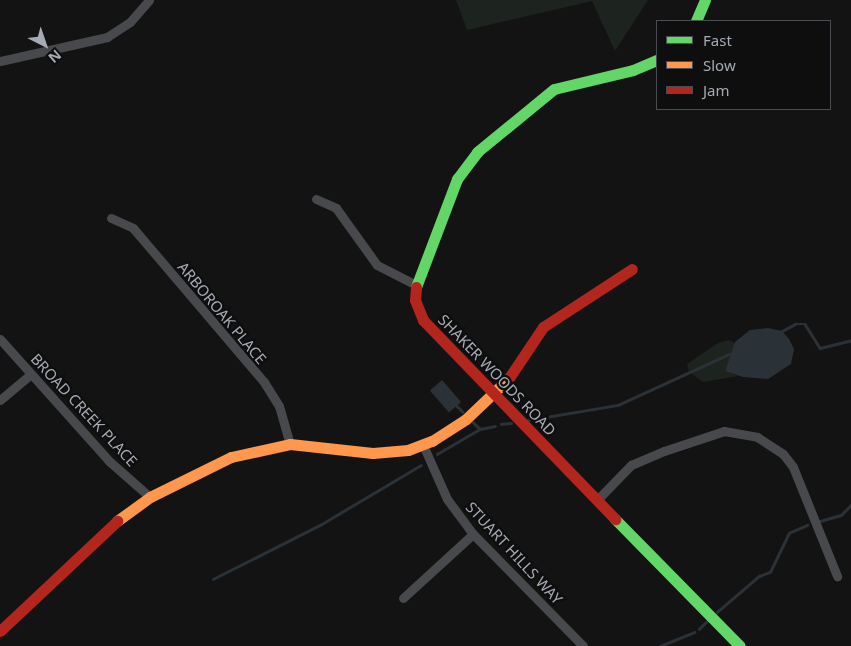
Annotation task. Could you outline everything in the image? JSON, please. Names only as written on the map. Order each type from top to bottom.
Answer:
[{"type":"street","points":[[0,61],[107,37],[130,22],[148,0]]},
{"type":"street","points":[[696,20],[705,0]]},
{"type":"street","name":"SHAKER WOODS ROAD","points":[[656,60],[634,70],[554,89],[477,152],[457,179],[416,285],[418,313],[492,395],[740,646]]},
{"type":"street","points":[[316,199],[336,208],[377,266],[416,285]]},
{"type":"street","name":"ARBOROAK PLACE","points":[[111,218],[133,228],[264,382],[279,406],[290,444]]},
{"type":"street","points":[[0,631],[118,520],[150,497],[231,457],[290,444],[374,453],[424,445],[450,431],[492,395],[520,366],[533,338],[543,327],[632,269]]},
{"type":"street","name":"BROAD CREEK PLACE","points":[[0,339],[110,461],[150,497]]},
{"type":"street","points":[[0,400],[31,374]]},
{"type":"street","points":[[596,500],[631,465],[664,451],[724,431],[757,437],[783,454],[793,467],[837,576]]},
{"type":"street","name":"STUART HILLS WAY","points":[[424,445],[447,499],[473,534],[583,646]]},
{"type":"street","points":[[403,598],[473,534]]},
{"type":"shaded area","points":[[456,0],[648,0],[615,51],[592,1],[467,30]]},
{"type":"shaded area","points":[[768,328],[782,331],[789,339],[794,349],[791,364],[768,379],[743,377],[725,371],[735,342],[750,330]]},
{"type":"shaded area","points":[[729,340],[735,343],[725,371],[738,376],[703,382],[689,372],[687,364],[718,343]]},
{"type":"shaded area","points":[[442,380],[461,402],[449,412],[430,390]]},
{"type":"waterway","points":[[782,331],[795,324],[805,324],[820,348],[851,340]]},
{"type":"waterway","points":[[528,420],[618,405],[729,354]]},
{"type":"waterway","points":[[457,406],[463,412]]},
{"type":"waterway","points":[[473,422],[480,429]]},
{"type":"waterway","points":[[501,424],[511,423]]},
{"type":"waterway","points":[[437,454],[480,429],[495,426]]},
{"type":"waterway","points":[[213,579],[320,525],[421,465]]},
{"type":"waterway","points":[[820,521],[841,515],[851,505]]},
{"type":"waterway","points":[[717,612],[759,576],[770,572],[789,533],[807,525]]},
{"type":"waterway","points":[[699,629],[706,622]]},
{"type":"waterway","points":[[660,646],[694,632]]},
{"type":"traffic: fast","points":[[696,20],[705,0]]},
{"type":"traffic: fast","points":[[416,287],[457,179],[477,152],[554,89],[633,70],[656,60]]},
{"type":"traffic: fast","points":[[615,519],[740,646]]},
{"type":"traffic: slow","points":[[117,521],[150,497],[231,457],[290,444],[373,453],[408,450],[432,441],[466,419],[509,378]]},
{"type":"traffic: jam","points":[[509,378],[543,327],[632,269]]},
{"type":"traffic: jam","points":[[416,287],[415,300],[423,320],[615,519]]},
{"type":"traffic: jam","points":[[0,631],[117,521]]}]
